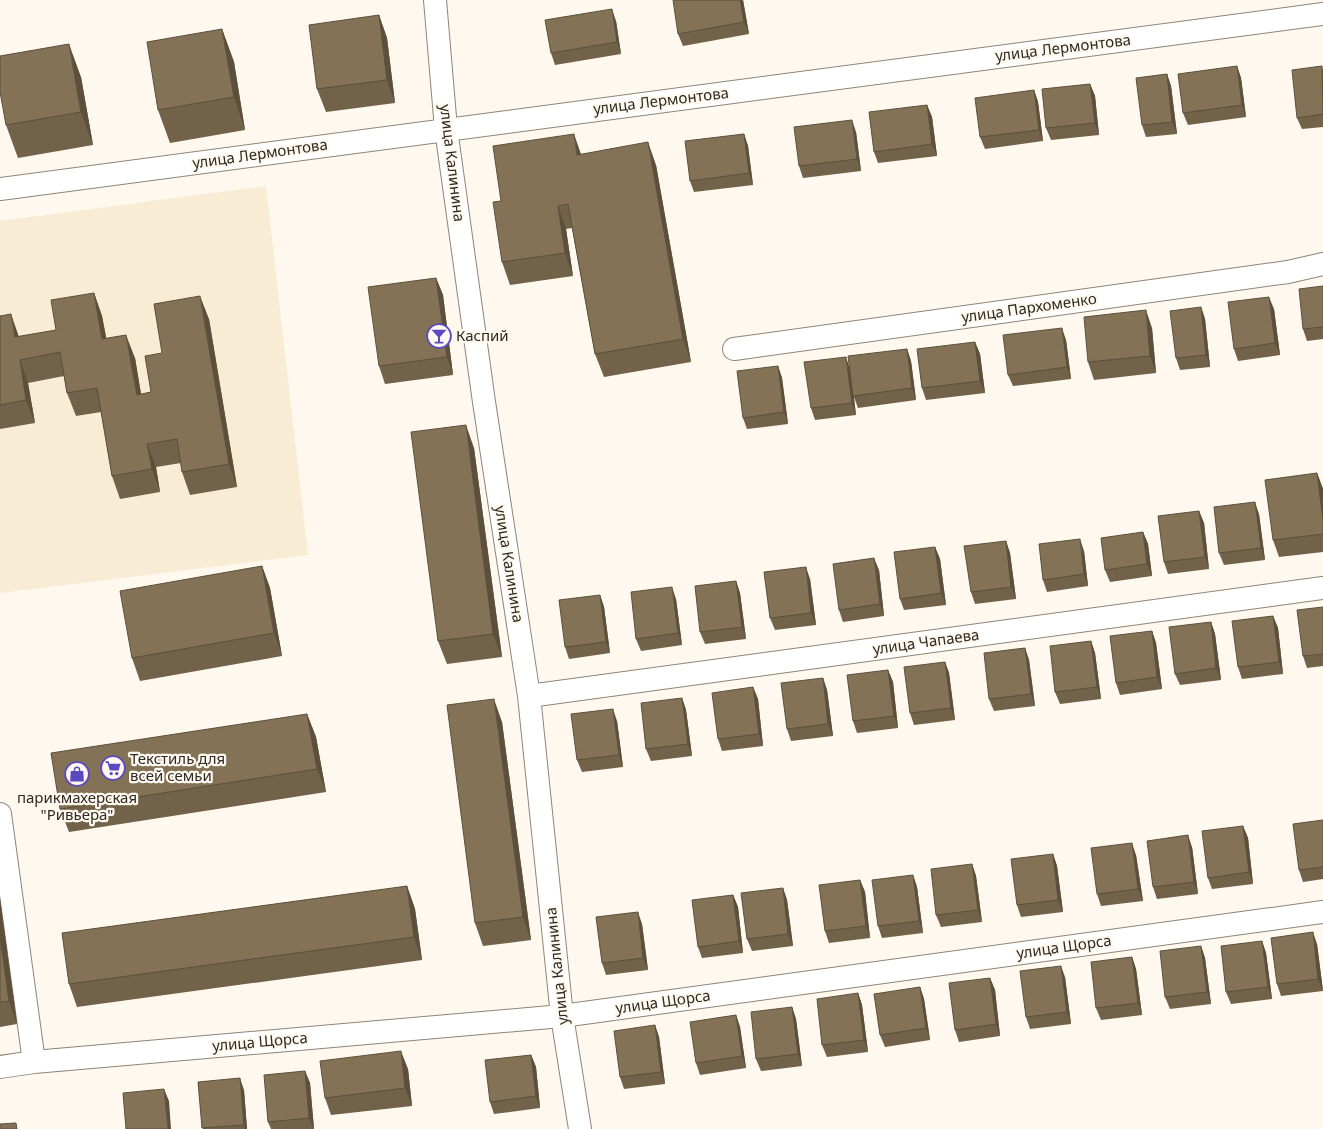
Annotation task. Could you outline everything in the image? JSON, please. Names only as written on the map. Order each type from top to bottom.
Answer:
[{"type":"street","name":"улица Калинина","points":[[435,0],[446,129],[484,402],[530,696],[562,1016],[580,1129]]},
{"type":"street","name":"улица Лермонтова","points":[[0,190],[446,129],[1323,14]]},
{"type":"street","name":"улица Пархоменко","points":[[734,349],[1288,272],[1323,264]]},
{"type":"street","name":"улица Чапаева","points":[[530,696],[1323,588]]},
{"type":"street","points":[[0,814],[34,1062]]},
{"type":"street","name":"улица Щорса","points":[[0,1067],[34,1062],[562,1016],[1323,912]]},
{"type":"shaded area","points":[[266,186],[308,555],[0,593],[0,221]]},
{"type":"building","points":[[673,0],[740,0],[744,22],[678,34]]},
{"type":"building","points":[[612,9],[617,42],[551,53],[545,20]]},
{"type":"building","points":[[379,15],[387,80],[317,89],[309,25]]},
{"type":"building","points":[[222,29],[234,97],[158,110],[147,42]]},
{"type":"building","points":[[69,44],[81,112],[6,125],[0,92],[0,56]]},
{"type":"building","points":[[1237,66],[1242,105],[1183,113],[1178,74]]},
{"type":"building","points":[[1322,66],[1323,114],[1297,118],[1292,70]]},
{"type":"building","points":[[1167,74],[1172,122],[1142,125],[1136,78]]},
{"type":"building","points":[[1090,84],[1095,123],[1046,128],[1042,89]]},
{"type":"building","points":[[1034,90],[1039,130],[980,137],[975,98]]},
{"type":"building","points":[[927,105],[932,144],[874,152],[869,112]]},
{"type":"building","points":[[852,120],[857,159],[799,166],[794,127]]},
{"type":"building","points":[[574,134],[577,155],[648,142],[683,339],[595,354],[568,204],[558,206],[565,253],[502,262],[493,202],[501,201],[493,146]]},
{"type":"building","points":[[744,134],[749,173],[690,181],[685,141]]},
{"type":"building","points":[[436,278],[447,357],[379,366],[368,287]]},
{"type":"building","points":[[1323,286],[1323,327],[1303,329],[1299,289]]},
{"type":"building","points":[[94,293],[102,339],[126,335],[137,395],[151,392],[145,356],[162,353],[154,304],[200,296],[229,464],[182,472],[177,439],[147,444],[152,469],[112,476],[97,388],[67,393],[60,352],[20,360],[26,400],[0,405],[0,316],[11,314],[15,337],[56,330],[51,300]]},
{"type":"building","points":[[1269,297],[1275,343],[1234,349],[1228,302]]},
{"type":"building","points":[[1201,307],[1206,355],[1176,358],[1170,311]]},
{"type":"building","points":[[1146,310],[1150,356],[1088,362],[1084,317]]},
{"type":"building","points":[[1062,328],[1067,367],[1008,375],[1003,335]]},
{"type":"building","points":[[975,342],[980,381],[922,388],[917,349]]},
{"type":"building","points":[[907,349],[912,388],[853,396],[848,356]]},
{"type":"building","points":[[846,357],[852,403],[811,408],[804,362]]},
{"type":"building","points":[[778,366],[784,412],[743,418],[737,371]]},
{"type":"building","points":[[466,425],[493,634],[438,641],[411,432]]},
{"type":"building","points":[[1317,473],[1323,534],[1273,540],[1265,480]]},
{"type":"building","points":[[1255,502],[1261,548],[1219,553],[1214,507]]},
{"type":"building","points":[[1199,511],[1205,557],[1164,562],[1158,516]]},
{"type":"building","points":[[1143,532],[1147,564],[1105,570],[1101,538]]},
{"type":"building","points":[[1080,539],[1084,574],[1043,580],[1039,544]]},
{"type":"building","points":[[1006,541],[1011,587],[971,592],[964,546]]},
{"type":"building","points":[[935,547],[941,593],[900,599],[894,552]]},
{"type":"building","points":[[874,558],[880,604],[839,610],[833,564]]},
{"type":"building","points":[[262,566],[274,633],[132,658],[120,591]]},
{"type":"building","points":[[806,567],[811,613],[770,618],[764,572]]},
{"type":"building","points":[[736,581],[742,627],[700,632],[695,586]]},
{"type":"building","points":[[672,587],[678,633],[636,639],[631,592]]},
{"type":"building","points":[[600,595],[606,642],[565,647],[559,600]]},
{"type":"building","points":[[1323,607],[1323,654],[1303,656],[1297,610]]},
{"type":"building","points":[[1273,616],[1279,662],[1238,667],[1232,621]]},
{"type":"building","points":[[1211,622],[1216,668],[1175,674],[1169,627]]},
{"type":"building","points":[[1152,631],[1157,677],[1116,683],[1110,636]]},
{"type":"building","points":[[1091,641],[1097,687],[1055,692],[1050,646]]},
{"type":"building","points":[[1025,648],[1031,694],[989,699],[984,653]]},
{"type":"building","points":[[945,662],[951,708],[910,713],[904,667]]},
{"type":"building","points":[[888,670],[894,716],[853,721],[847,675]]},
{"type":"building","points":[[823,678],[828,724],[787,729],[781,683]]},
{"type":"building","points":[[753,687],[759,734],[718,739],[712,693]]},
{"type":"building","points":[[682,698],[688,744],[646,749],[641,703]]},
{"type":"building","points":[[494,699],[523,917],[475,923],[447,705]]},
{"type":"building","points":[[613,709],[619,755],[577,760],[571,714]]},
{"type":"building","points":[[307,714],[317,769],[60,809],[51,753]]},
{"type":"building","points":[[1323,820],[1323,867],[1299,870],[1293,824]]},
{"type":"building","points":[[1243,826],[1249,872],[1208,878],[1202,831]]},
{"type":"building","points":[[1188,835],[1194,882],[1153,887],[1147,841]]},
{"type":"building","points":[[1132,843],[1138,889],[1097,894],[1091,848]]},
{"type":"building","points":[[1053,854],[1058,900],[1017,905],[1011,859]]},
{"type":"building","points":[[972,864],[978,910],[936,915],[931,869]]},
{"type":"building","points":[[913,875],[919,921],[878,926],[872,880]]},
{"type":"building","points":[[860,880],[866,926],[825,931],[819,885]]},
{"type":"building","points":[[407,886],[414,937],[69,984],[62,933]]},
{"type":"building","points":[[783,888],[788,934],[747,939],[741,893]]},
{"type":"building","points":[[733,895],[739,941],[698,947],[692,900]]},
{"type":"building","points":[[638,912],[643,958],[602,963],[596,917]]},
{"type":"building","points":[[1313,932],[1318,979],[1277,984],[1271,938]]},
{"type":"building","points":[[0,936],[9,1001],[0,1002]]},
{"type":"building","points":[[1262,941],[1268,987],[1226,992],[1221,946]]},
{"type":"building","points":[[1201,946],[1207,992],[1165,997],[1160,951]]},
{"type":"building","points":[[1132,957],[1138,1003],[1096,1008],[1091,962]]},
{"type":"building","points":[[1061,966],[1067,1012],[1026,1017],[1020,971]]},
{"type":"building","points":[[990,978],[996,1024],[955,1030],[949,983]]},
{"type":"building","points":[[920,987],[926,1028],[880,1035],[874,994]]},
{"type":"building","points":[[858,993],[864,1040],[822,1045],[817,999]]},
{"type":"building","points":[[792,1007],[798,1054],[756,1059],[751,1012]]},
{"type":"building","points":[[736,1015],[742,1056],[696,1063],[690,1022]]},
{"type":"building","points":[[655,1025],[661,1072],[620,1077],[614,1031]]},
{"type":"building","points":[[401,1051],[405,1088],[325,1098],[320,1061]]},
{"type":"building","points":[[531,1055],[536,1096],[490,1102],[485,1060]]},
{"type":"building","points":[[305,1071],[309,1118],[268,1122],[264,1075]]},
{"type":"building","points":[[240,1078],[244,1125],[202,1128],[198,1082]]},
{"type":"building","points":[[164,1089],[168,1129],[126,1129],[123,1093]]},
{"type":"building","points":[[16,1123],[17,1129],[0,1129],[0,1124]]},
{"type":"place","name":"Каспий","points":[[439,336]]},
{"type":"place","name":"Текстиль для всей семьи","points":[[113,768]]},
{"type":"place","name":"парикмахерская \"Ривьера\"","points":[[77,774]]}]
